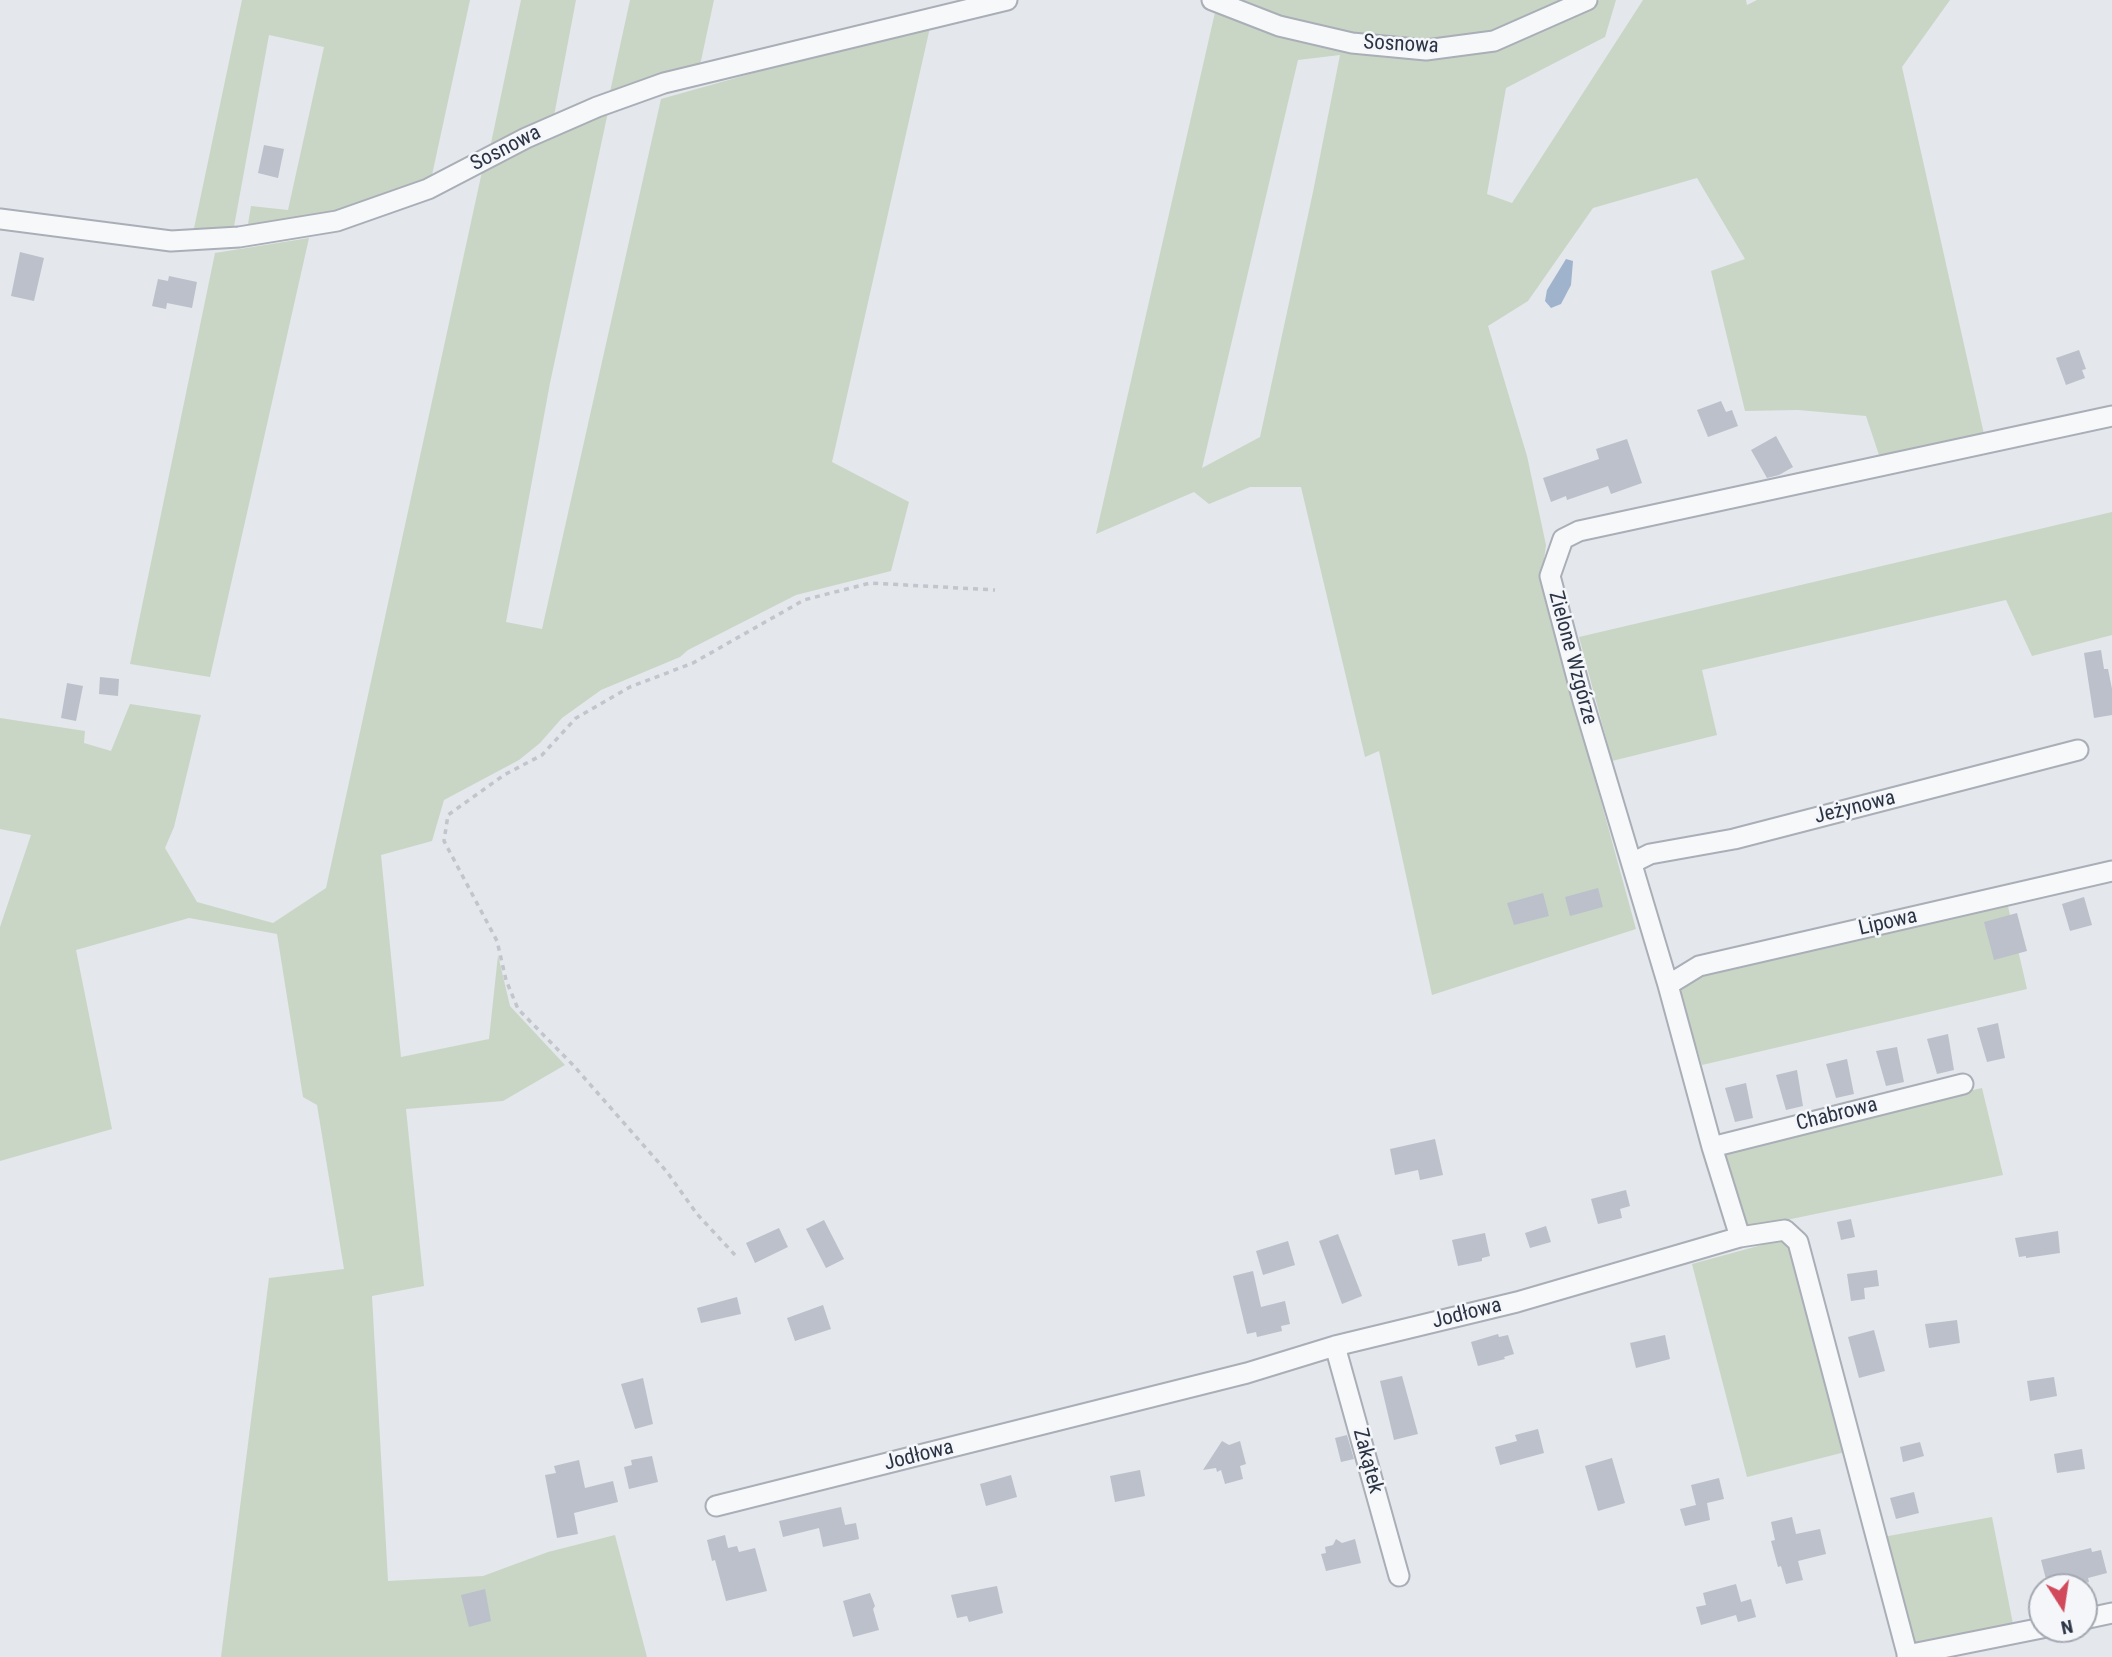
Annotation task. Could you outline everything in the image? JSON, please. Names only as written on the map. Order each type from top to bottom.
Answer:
[{"type":"street","name":"Sosnowa","points":[[0,219],[171,241],[239,237],[337,221],[428,189],[526,138],[597,107],[664,83],[1007,0]]},
{"type":"street","name":"Sosnowa","points":[[1212,0],[1279,26],[1352,43],[1426,50],[1494,41],[1587,0]]},
{"type":"street","name":"Zielone Wzgórze","points":[[1740,1237],[1583,701],[1550,576],[1563,539],[1579,531],[2112,416]]},
{"type":"street","name":"Jeżynowa","points":[[1632,863],[1650,854],[1734,839],[2078,750]]},
{"type":"street","name":"Lipowa","points":[[1668,985],[1699,966],[2112,871]]},
{"type":"street","name":"Chabrowa","points":[[1712,1147],[1963,1084]]},
{"type":"street","name":"Jodłowa","points":[[716,1506],[1209,1383],[1335,1346],[1517,1302],[1740,1237],[1784,1230],[1798,1242],[1907,1656]]},
{"type":"street","name":"Zakątek","points":[[1335,1346],[1399,1576]]},
{"type":"street","points":[[1907,1656],[2028,1631]]},
{"type":"path","points":[[735,1255],[698,1214],[667,1172],[573,1065],[518,1009],[506,981],[497,941],[444,841],[448,815],[504,775],[542,755],[576,718],[630,687],[693,663],[804,600],[870,583],[995,590]]},
{"type":"green space","points":[[242,0],[470,0],[432,175],[397,195],[346,210],[247,230],[251,206],[288,210],[324,47],[269,35],[233,232],[193,233]]},
{"type":"green space","points":[[521,0],[576,0],[554,116],[490,148]]},
{"type":"green space","points":[[630,0],[714,0],[699,70],[610,92]]},
{"type":"green space","points":[[1222,0],[1569,0],[1497,36],[1453,41],[1359,34],[1289,24]]},
{"type":"green space","points":[[1600,0],[1616,0],[1605,37],[1506,88],[1487,194],[1512,203],[1643,0],[1746,0],[1747,5],[1757,0],[1950,0],[1902,67],[1984,434],[1880,458],[1866,416],[1798,410],[1745,411],[1711,271],[1745,259],[1697,178],[1593,208],[1528,301],[1488,326],[1527,456],[1546,545],[1541,582],[1636,929],[1432,995],[1379,751],[1365,757],[1301,487],[1250,487],[1209,504],[1194,492],[1096,534],[1216,8],[1281,32],[1501,47]],"holes":[[[1340,55],[1260,437],[1202,468],[1298,60]]]},
{"type":"green space","points":[[931,23],[832,462],[909,502],[891,571],[796,595],[688,650],[680,657],[601,690],[562,718],[540,743],[519,760],[444,800],[432,841],[381,855],[401,1057],[489,1039],[498,955],[510,1006],[565,1065],[503,1101],[406,1109],[424,1286],[372,1296],[388,1581],[483,1576],[548,1552],[615,1535],[647,1657],[221,1657],[269,1278],[344,1269],[317,1105],[303,1097],[277,934],[189,918],[76,950],[112,1129],[0,1161],[0,927],[31,835],[0,829],[0,718],[85,731],[84,743],[111,751],[130,704],[201,715],[174,827],[165,848],[197,902],[273,923],[326,888],[483,167],[608,112],[550,383],[506,622],[542,629],[661,99]]},
{"type":"green space","points":[[309,238],[210,677],[130,664],[215,253]]},
{"type":"green space","points":[[2112,512],[2112,635],[2032,656],[2006,600],[1702,670],[1717,735],[1612,761],[1579,637]]},
{"type":"green space","points":[[2007,902],[2027,989],[1702,1065],[1678,989],[1701,972]]},
{"type":"green space","points":[[1982,1088],[2003,1175],[1743,1229],[1725,1155],[1737,1144]]},
{"type":"green space","points":[[1780,1240],[1797,1256],[1849,1451],[1747,1477],[1692,1264]]},
{"type":"green space","points":[[1992,1517],[2013,1624],[1915,1647],[1883,1537]]},
{"type":"water","points":[[1566,259],[1573,261],[1571,285],[1561,304],[1551,308],[1545,301],[1547,290]]},
{"type":"building","points":[[264,145],[284,149],[278,178],[258,173]]},
{"type":"building","points":[[20,252],[44,258],[34,301],[11,296]]},
{"type":"building","points":[[169,276],[197,282],[192,308],[167,303],[166,309],[152,306],[158,279],[168,281]]},
{"type":"building","points":[[2079,350],[2086,369],[2082,370],[2085,378],[2066,385],[2056,358]]},
{"type":"building","points":[[1721,401],[1726,412],[1732,410],[1738,426],[1708,437],[1697,410]]},
{"type":"building","points":[[1776,436],[1793,467],[1767,478],[1751,450]]},
{"type":"building","points":[[1627,439],[1642,483],[1611,494],[1608,486],[1567,500],[1566,496],[1551,502],[1543,478],[1599,459],[1596,449]]},
{"type":"building","points":[[2101,650],[2104,669],[2108,669],[2112,689],[2112,715],[2094,718],[2084,653]]},
{"type":"building","points":[[100,677],[119,679],[118,696],[99,694]]},
{"type":"building","points":[[67,683],[83,686],[76,721],[61,718]]},
{"type":"building","points":[[1598,888],[1603,907],[1570,916],[1565,897]]},
{"type":"building","points":[[1543,893],[1549,916],[1514,925],[1507,903]]},
{"type":"building","points":[[2084,897],[2092,925],[2070,931],[2062,904]]},
{"type":"building","points":[[2017,913],[2027,951],[1994,960],[1984,922]]},
{"type":"building","points":[[1998,1023],[2005,1058],[1987,1062],[1977,1028]]},
{"type":"building","points":[[1948,1034],[1954,1070],[1937,1074],[1927,1039]]},
{"type":"building","points":[[1897,1047],[1904,1082],[1886,1086],[1876,1051]]},
{"type":"building","points":[[1847,1059],[1854,1094],[1836,1098],[1826,1064]]},
{"type":"building","points":[[1797,1070],[1803,1106],[1786,1110],[1776,1075]]},
{"type":"building","points":[[1746,1083],[1753,1118],[1735,1122],[1725,1088]]},
{"type":"building","points":[[1435,1139],[1443,1175],[1420,1180],[1418,1170],[1395,1175],[1390,1149]]},
{"type":"building","points":[[1626,1190],[1630,1206],[1620,1209],[1622,1218],[1598,1224],[1591,1199]]},
{"type":"building","points":[[1851,1219],[1855,1237],[1841,1240],[1837,1222]]},
{"type":"building","points":[[824,1220],[844,1259],[826,1268],[806,1229]]},
{"type":"building","points":[[1546,1226],[1551,1242],[1530,1248],[1525,1233]]},
{"type":"building","points":[[779,1228],[788,1247],[755,1263],[746,1243]]},
{"type":"building","points":[[2058,1231],[2060,1253],[2019,1257],[2015,1238]]},
{"type":"building","points":[[1485,1233],[1490,1256],[1482,1258],[1482,1261],[1458,1266],[1452,1240]]},
{"type":"building","points":[[1338,1234],[1362,1296],[1342,1304],[1319,1241]]},
{"type":"building","points":[[1288,1241],[1295,1265],[1263,1275],[1256,1251]]},
{"type":"building","points":[[1877,1270],[1879,1286],[1864,1288],[1865,1299],[1851,1301],[1847,1274]]},
{"type":"building","points":[[1253,1271],[1261,1307],[1285,1301],[1290,1324],[1281,1326],[1282,1331],[1257,1337],[1256,1332],[1247,1334],[1233,1276]]},
{"type":"building","points":[[737,1297],[741,1314],[701,1323],[697,1308]]},
{"type":"building","points":[[823,1305],[831,1329],[795,1341],[787,1318]]},
{"type":"building","points":[[1957,1320],[1960,1343],[1929,1348],[1925,1324]]},
{"type":"building","points":[[1874,1330],[1885,1371],[1859,1378],[1848,1337]]},
{"type":"building","points":[[1498,1334],[1499,1337],[1508,1335],[1514,1354],[1478,1366],[1471,1342]]},
{"type":"building","points":[[1665,1335],[1670,1359],[1636,1368],[1630,1343]]},
{"type":"building","points":[[1402,1376],[1418,1434],[1394,1440],[1380,1381]]},
{"type":"building","points":[[2054,1377],[2057,1396],[2030,1401],[2027,1381]]},
{"type":"building","points":[[643,1378],[653,1424],[635,1429],[621,1384]]},
{"type":"building","points":[[1538,1429],[1544,1453],[1500,1465],[1495,1447],[1517,1441],[1515,1435]]},
{"type":"building","points":[[1347,1435],[1354,1459],[1341,1462],[1335,1438]]},
{"type":"building","points":[[1222,1441],[1229,1445],[1240,1441],[1246,1464],[1240,1466],[1243,1479],[1225,1484],[1221,1470],[1203,1470]]},
{"type":"building","points":[[1920,1442],[1924,1456],[1903,1462],[1900,1447]]},
{"type":"building","points":[[2082,1449],[2085,1469],[2057,1473],[2054,1454]]},
{"type":"building","points":[[652,1456],[658,1482],[629,1489],[624,1467],[632,1465],[631,1460]]},
{"type":"building","points":[[1612,1458],[1625,1503],[1598,1511],[1585,1466]]},
{"type":"building","points":[[579,1460],[585,1488],[613,1481],[618,1502],[574,1513],[578,1534],[557,1538],[545,1475],[556,1473],[554,1466]]},
{"type":"building","points":[[1140,1470],[1145,1496],[1115,1502],[1110,1476]]},
{"type":"building","points":[[1011,1475],[1017,1497],[986,1506],[980,1484]]},
{"type":"building","points":[[1719,1478],[1724,1499],[1707,1503],[1710,1520],[1685,1526],[1680,1509],[1696,1505],[1691,1485]]},
{"type":"building","points":[[1914,1492],[1919,1513],[1896,1519],[1890,1498]]},
{"type":"building","points":[[841,1507],[845,1525],[856,1523],[859,1539],[823,1547],[819,1528],[783,1537],[779,1521]]},
{"type":"building","points":[[1792,1517],[1796,1534],[1820,1529],[1826,1554],[1798,1561],[1803,1580],[1786,1584],[1771,1541],[1775,1540],[1771,1522]]},
{"type":"building","points":[[725,1535],[728,1548],[737,1546],[739,1552],[755,1548],[767,1591],[726,1601],[707,1540]]},
{"type":"building","points":[[1336,1539],[1342,1543],[1355,1539],[1361,1563],[1326,1571],[1321,1554],[1326,1553],[1325,1547],[1333,1545]]},
{"type":"building","points":[[2091,1548],[2092,1552],[2101,1550],[2107,1573],[2098,1575],[2098,1573],[2044,1573],[2041,1560]]},
{"type":"building","points":[[1736,1584],[1741,1602],[1751,1599],[1756,1617],[1738,1622],[1736,1615],[1701,1625],[1696,1607],[1706,1605],[1703,1593]]},
{"type":"building","points":[[997,1586],[1003,1613],[969,1622],[967,1616],[957,1618],[951,1595]]},
{"type":"building","points":[[485,1589],[491,1621],[469,1627],[461,1595]]},
{"type":"building","points":[[870,1593],[879,1630],[853,1637],[843,1601]]}]
